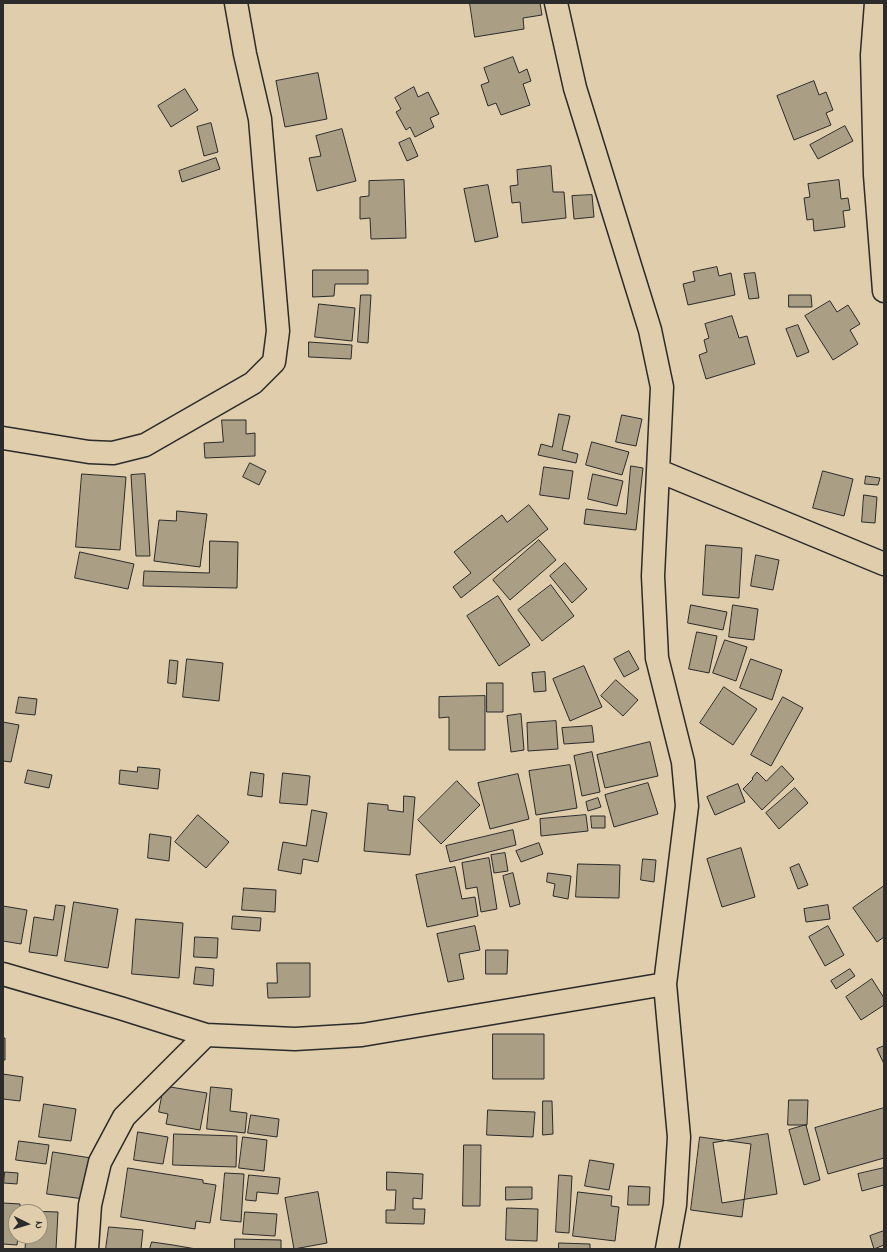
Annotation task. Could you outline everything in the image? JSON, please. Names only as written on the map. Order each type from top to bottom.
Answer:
[{"type":"street","points":[[3,438],[95,453],[113,453],[145,445],[253,383],[274,362],[278,331],[260,119],[245,54],[236,3]]},
{"type":"street","points":[[556,3],[575,88],[650,330],[662,387],[653,576],[657,658],[683,762],[687,806],[665,984],[679,1137],[675,1205],[667,1249]]},
{"type":"street","points":[[876,3],[872,55],[875,175],[884,291]]},
{"type":"street","points":[[659,471],[884,564]]},
{"type":"street","points":[[3,974],[206,1035],[295,1038],[362,1035],[665,984]]},
{"type":"street","points":[[87,1249],[90,1205],[100,1162],[124,1117],[206,1035]]},
{"type":"building","points":[[470,3],[540,3],[542,15],[523,18],[524,29],[475,37]]},
{"type":"building","points":[[513,57],[519,73],[527,69],[531,81],[523,84],[530,105],[501,115],[496,103],[488,106],[481,85],[489,82],[484,68]]},
{"type":"building","points":[[318,73],[327,119],[285,127],[276,81]]},
{"type":"building","points":[[814,81],[819,95],[826,92],[833,110],[826,113],[831,125],[794,140],[777,96]]},
{"type":"building","points":[[414,87],[418,97],[428,92],[439,114],[430,118],[434,127],[415,137],[410,127],[406,130],[396,112],[401,109],[395,98]]},
{"type":"building","points":[[185,89],[198,110],[171,127],[158,106]]},
{"type":"building","points":[[211,123],[218,152],[204,156],[197,127]]},
{"type":"building","points":[[845,126],[853,141],[818,159],[810,145]]},
{"type":"building","points":[[342,129],[356,181],[317,191],[309,158],[321,156],[316,136]]},
{"type":"building","points":[[410,138],[418,156],[407,161],[399,143]]},
{"type":"building","points":[[216,158],[220,169],[182,182],[179,171]]},
{"type":"building","points":[[551,166],[553,192],[564,192],[566,218],[522,223],[520,202],[512,203],[510,186],[518,185],[517,170]]},
{"type":"building","points":[[404,180],[406,238],[371,239],[370,218],[360,219],[360,197],[369,196],[369,181]]},
{"type":"building","points":[[839,180],[841,199],[848,198],[850,210],[843,211],[845,227],[814,231],[813,219],[807,220],[804,198],[810,197],[808,184]]},
{"type":"building","points":[[488,185],[498,237],[475,242],[464,189]]},
{"type":"building","points":[[592,195],[594,217],[574,219],[572,196]]},
{"type":"building","points":[[717,267],[719,276],[731,273],[735,295],[688,305],[683,284],[695,281],[693,272]]},
{"type":"building","points":[[313,270],[368,270],[368,284],[335,284],[334,296],[313,297]]},
{"type":"building","points":[[755,273],[759,298],[749,299],[744,274]]},
{"type":"building","points":[[361,295],[371,295],[368,343],[358,342]]},
{"type":"building","points":[[789,295],[811,295],[812,307],[789,307]]},
{"type":"building","points":[[830,301],[837,312],[848,305],[860,324],[850,330],[858,344],[833,360],[805,316]]},
{"type":"building","points":[[319,304],[355,308],[352,341],[315,337]]},
{"type":"building","points":[[732,316],[739,338],[747,336],[755,364],[706,379],[699,355],[707,352],[704,340],[709,338],[705,324]]},
{"type":"building","points":[[798,325],[809,352],[797,357],[786,329]]},
{"type":"building","points":[[309,342],[352,345],[351,359],[309,357]]},
{"type":"building","points":[[559,414],[570,416],[562,450],[578,454],[576,463],[538,455],[541,444],[552,447]]},
{"type":"building","points":[[622,415],[642,419],[636,446],[616,442]]},
{"type":"building","points":[[222,420],[246,420],[246,434],[255,433],[255,456],[205,458],[204,443],[223,442]]},
{"type":"building","points":[[592,442],[629,452],[622,475],[586,465]]},
{"type":"building","points":[[250,463],[266,471],[259,485],[243,477]]},
{"type":"building","points":[[631,466],[643,468],[636,530],[584,524],[586,509],[626,514]]},
{"type":"building","points":[[544,467],[573,471],[569,499],[540,495]]},
{"type":"building","points":[[823,471],[853,479],[844,516],[813,508]]},
{"type":"building","points":[[82,474],[126,477],[120,550],[76,547]]},
{"type":"building","points":[[145,474],[150,556],[136,556],[131,475]]},
{"type":"building","points":[[593,474],[623,481],[617,506],[588,499]]},
{"type":"building","points":[[866,476],[880,478],[878,485],[865,484]]},
{"type":"building","points":[[864,495],[877,497],[875,523],[862,522]]},
{"type":"building","points":[[529,505],[548,529],[461,598],[453,587],[471,573],[454,552],[502,515],[507,522]]},
{"type":"building","points":[[177,511],[207,514],[200,567],[154,561],[159,520],[176,521]]},
{"type":"building","points":[[539,540],[556,560],[510,600],[493,580]]},
{"type":"building","points":[[210,541],[238,542],[237,588],[143,586],[144,571],[209,573]]},
{"type":"building","points":[[706,545],[742,548],[739,598],[703,595]]},
{"type":"building","points":[[80,552],[134,564],[128,589],[75,578]]},
{"type":"building","points":[[756,555],[779,560],[773,590],[751,586]]},
{"type":"building","points":[[565,563],[587,589],[572,603],[550,576]]},
{"type":"building","points":[[551,585],[574,616],[542,641],[518,610]]},
{"type":"building","points":[[498,596],[530,645],[499,666],[467,616]]},
{"type":"building","points":[[691,605],[727,612],[723,630],[688,623]]},
{"type":"building","points":[[733,605],[758,609],[754,640],[729,637]]},
{"type":"building","points":[[697,632],[717,636],[709,673],[689,669]]},
{"type":"building","points":[[725,640],[747,647],[736,681],[713,673]]},
{"type":"building","points":[[629,651],[639,669],[624,677],[614,659]]},
{"type":"building","points":[[187,659],[223,663],[219,701],[183,697]]},
{"type":"building","points":[[751,659],[782,670],[772,700],[740,688]]},
{"type":"building","points":[[170,660],[178,661],[176,684],[168,683]]},
{"type":"building","points":[[584,666],[602,707],[570,721],[553,679]]},
{"type":"building","points":[[545,672],[546,691],[534,692],[532,673]]},
{"type":"building","points":[[616,680],[638,700],[623,716],[601,696]]},
{"type":"building","points":[[487,683],[503,683],[503,712],[487,712]]},
{"type":"building","points":[[724,687],[757,709],[733,745],[700,723]]},
{"type":"building","points":[[485,696],[485,750],[449,750],[449,717],[439,718],[439,697]]},
{"type":"building","points":[[19,697],[37,699],[35,715],[16,713]]},
{"type":"building","points":[[783,697],[803,708],[771,766],[751,755]]},
{"type":"building","points":[[521,714],[524,750],[511,752],[507,716]]},
{"type":"building","points":[[556,721],[558,749],[528,751],[527,723]]},
{"type":"building","points":[[3,722],[19,725],[11,762],[3,761]]},
{"type":"building","points":[[592,726],[594,742],[564,744],[562,728]]},
{"type":"building","points":[[650,742],[658,776],[605,788],[597,755]]},
{"type":"building","points":[[592,752],[600,792],[582,796],[574,756]]},
{"type":"building","points":[[570,765],[577,808],[536,815],[529,771]]},
{"type":"building","points":[[782,766],[794,779],[762,810],[743,789],[753,779],[752,778],[757,772],[766,781]]},
{"type":"building","points":[[138,767],[160,769],[158,789],[119,784],[120,770],[137,772]]},
{"type":"building","points":[[28,770],[52,775],[49,788],[25,783]]},
{"type":"building","points":[[251,772],[264,774],[262,797],[248,795]]},
{"type":"building","points":[[283,773],[310,776],[307,805],[280,803]]},
{"type":"building","points":[[518,774],[529,819],[490,829],[478,783]]},
{"type":"building","points":[[457,781],[480,805],[441,844],[418,820]]},
{"type":"building","points":[[648,783],[658,814],[614,827],[605,795]]},
{"type":"building","points":[[738,784],[745,802],[715,815],[707,797]]},
{"type":"building","points":[[795,788],[808,803],[779,829],[766,813]]},
{"type":"building","points":[[404,796],[415,797],[410,855],[364,851],[368,803],[388,805],[388,810],[403,812]]},
{"type":"building","points":[[598,798],[601,807],[588,811],[586,802]]},
{"type":"building","points":[[312,810],[327,813],[318,862],[303,859],[301,874],[278,870],[283,842],[306,846]]},
{"type":"building","points":[[198,815],[229,842],[206,868],[175,842]]},
{"type":"building","points":[[586,815],[588,831],[541,836],[540,819]]},
{"type":"building","points":[[591,816],[605,816],[605,828],[592,828]]},
{"type":"building","points":[[513,830],[516,845],[450,862],[446,846]]},
{"type":"building","points":[[150,834],[171,837],[169,861],[148,858]]},
{"type":"building","points":[[539,843],[543,854],[521,862],[516,851]]},
{"type":"building","points":[[741,848],[755,897],[722,907],[707,859]]},
{"type":"building","points":[[505,853],[508,871],[494,873],[491,855]]},
{"type":"building","points":[[489,858],[497,909],[481,912],[477,887],[466,889],[462,863]]},
{"type":"building","points":[[643,859],[656,860],[654,882],[641,880]]},
{"type":"building","points":[[578,864],[620,865],[619,898],[576,897]]},
{"type":"building","points":[[799,864],[808,885],[798,889],[790,868]]},
{"type":"building","points":[[455,867],[462,899],[475,897],[478,916],[427,927],[416,875]]},
{"type":"building","points":[[513,873],[520,904],[510,907],[503,876]]},
{"type":"building","points":[[548,873],[571,876],[568,899],[553,896],[555,884],[547,882]]},
{"type":"building","points":[[884,886],[884,937],[877,942],[853,908]]},
{"type":"building","points":[[244,888],[276,890],[275,912],[242,910]]},
{"type":"building","points":[[74,902],[118,909],[108,968],[65,961]]},
{"type":"building","points":[[56,905],[65,906],[57,956],[29,952],[34,917],[53,920]]},
{"type":"building","points":[[828,905],[830,919],[806,922],[804,909]]},
{"type":"building","points":[[3,906],[27,910],[21,944],[3,941]]},
{"type":"building","points":[[233,916],[261,918],[260,931],[232,929]]},
{"type":"building","points":[[136,919],[183,923],[179,978],[132,974]]},
{"type":"building","points":[[475,926],[480,950],[459,954],[464,979],[448,982],[437,934]]},
{"type":"building","points":[[828,926],[844,955],[825,966],[809,937]]},
{"type":"building","points":[[195,937],[218,938],[217,958],[194,957]]},
{"type":"building","points":[[486,950],[508,950],[507,974],[486,974]]},
{"type":"building","points":[[277,963],[310,963],[310,997],[268,998],[267,983],[277,983]]},
{"type":"building","points":[[196,967],[214,969],[213,986],[194,984]]},
{"type":"building","points":[[850,969],[855,976],[836,989],[831,981]]},
{"type":"building","points":[[872,979],[884,998],[884,1005],[861,1020],[846,997]]},
{"type":"building","points":[[493,1034],[544,1034],[544,1079],[493,1079]]},
{"type":"building","points":[[3,1038],[5,1038],[5,1060],[3,1060]]},
{"type":"building","points":[[884,1046],[884,1064],[877,1049]]},
{"type":"building","points":[[3,1074],[23,1077],[20,1101],[3,1099]]},
{"type":"building","points":[[164,1086],[207,1093],[200,1130],[166,1124],[168,1114],[159,1112]]},
{"type":"building","points":[[211,1087],[232,1089],[230,1111],[247,1113],[245,1133],[207,1129]]},
{"type":"building","points":[[789,1100],[808,1100],[807,1125],[788,1125]]},
{"type":"building","points":[[543,1101],[552,1101],[553,1134],[543,1135]]},
{"type":"building","points":[[44,1104],[76,1109],[71,1141],[39,1137]]},
{"type":"building","points":[[884,1108],[884,1158],[828,1174],[815,1128]]},
{"type":"building","points":[[488,1110],[535,1112],[533,1137],[487,1135]]},
{"type":"building","points":[[251,1115],[279,1119],[277,1137],[248,1133]]},
{"type":"building","points":[[806,1125],[820,1180],[804,1185],[789,1130]]},
{"type":"building","points":[[138,1132],[168,1137],[163,1164],[134,1160]]},
{"type":"building","points":[[174,1134],[237,1136],[236,1167],[173,1165]]},
{"type":"building","points":[[768,1134],[777,1194],[722,1203],[713,1143]]},
{"type":"building","points":[[243,1137],[267,1140],[264,1171],[239,1168]]},
{"type":"building","points":[[700,1137],[751,1144],[742,1217],[691,1210]]},
{"type":"building","points":[[19,1141],[49,1145],[46,1164],[16,1160]]},
{"type":"building","points":[[464,1145],[481,1145],[480,1206],[463,1206]]},
{"type":"building","points":[[53,1152],[91,1158],[84,1199],[47,1194]]},
{"type":"building","points":[[590,1160],[614,1164],[609,1190],[585,1186]]},
{"type":"building","points":[[128,1168],[203,1180],[203,1183],[216,1185],[210,1223],[196,1221],[195,1229],[121,1217]]},
{"type":"building","points":[[884,1168],[884,1185],[862,1191],[858,1174]]},
{"type":"building","points":[[5,1172],[18,1173],[17,1184],[4,1183]]},
{"type":"building","points":[[387,1172],[423,1174],[422,1199],[413,1198],[413,1209],[425,1209],[424,1224],[386,1223],[386,1210],[395,1210],[396,1190],[387,1190]]},
{"type":"building","points":[[225,1173],[244,1174],[241,1222],[221,1220]]},
{"type":"building","points":[[249,1175],[280,1178],[278,1194],[257,1192],[256,1201],[246,1200]]},
{"type":"building","points":[[559,1175],[572,1176],[569,1233],[556,1232]]},
{"type":"building","points":[[629,1186],[650,1187],[649,1205],[628,1205]]},
{"type":"building","points":[[506,1187],[532,1187],[532,1199],[506,1200]]},
{"type":"building","points":[[318,1192],[327,1243],[294,1249],[285,1198]]},
{"type":"building","points":[[578,1192],[612,1196],[611,1206],[619,1207],[615,1241],[573,1236]]},
{"type":"building","points":[[3,1203],[20,1204],[8,1204],[8,1244],[17,1245],[3,1244]]},
{"type":"building","points":[[507,1208],[538,1209],[537,1241],[506,1240]]},
{"type":"building","points":[[48,1212],[58,1212],[56,1249],[25,1249],[25,1244],[48,1244]]},
{"type":"building","points":[[245,1212],[277,1214],[275,1236],[243,1234]]},
{"type":"building","points":[[109,1227],[143,1230],[141,1249],[106,1249]]},
{"type":"building","points":[[884,1231],[884,1245],[874,1249],[870,1236]]},
{"type":"building","points":[[235,1239],[281,1240],[281,1249],[235,1249]]},
{"type":"building","points":[[152,1242],[173,1245],[196,1249],[150,1249]]},
{"type":"building","points":[[559,1243],[590,1244],[590,1249],[559,1249]]}]
